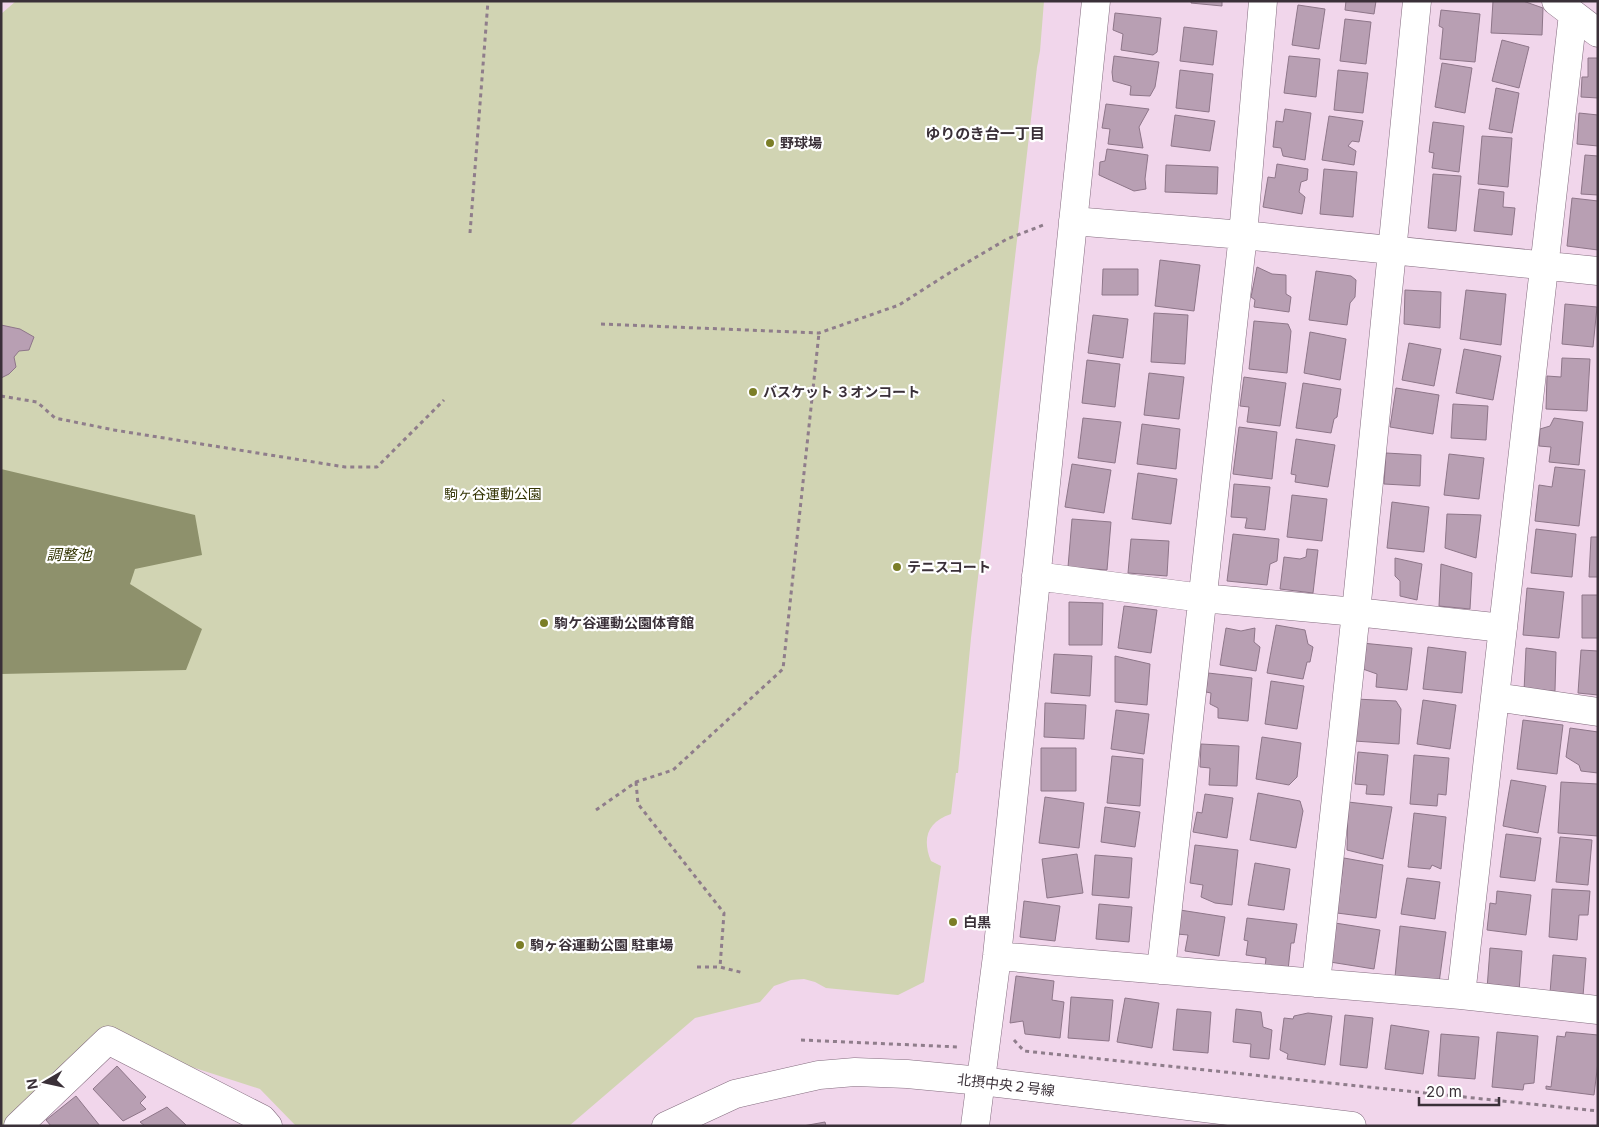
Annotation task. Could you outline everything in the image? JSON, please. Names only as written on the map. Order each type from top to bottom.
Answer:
[{"type":"street","points":[[975,1126],[997,956],[1096,1]]},
{"type":"street","points":[[1161,970],[1243,235],[1264,1]]},
{"type":"street","points":[[1316,983],[1356,612],[1417,1]]},
{"type":"street","points":[[1565,8],[1598,32]]},
{"type":"street","points":[[1461,995],[1545,266],[1565,8]]},
{"type":"street","points":[[1073,221],[1243,235],[1598,271]]},
{"type":"street","points":[[1036,576],[1202,598],[1503,628]]},
{"type":"street","points":[[1495,697],[1598,712]]},
{"type":"street","points":[[997,956],[1461,995],[1598,1010]]},
{"type":"street","points":[[18,1126],[108,1040],[262,1119],[268,1126]]},
{"type":"street","name":"北摂中央２号線","points":[[666,1126],[735,1094],[819,1074],[855,1072],[907,1074],[981,1081],[1352,1126]]},
{"type":"path","points":[[470,233],[488,1]]},
{"type":"path","points":[[601,324],[819,333],[899,305],[1007,239],[1054,221],[1073,221]]},
{"type":"path","points":[[596,810],[636,782],[673,770],[782,669],[819,333]]},
{"type":"path","points":[[1,396],[37,402],[55,418],[114,430],[353,467],[377,467],[444,400]]},
{"type":"path","points":[[636,782],[638,804],[724,913],[720,967]]},
{"type":"path","points":[[697,967],[720,967],[744,973]]},
{"type":"path","points":[[1013,1038],[1024,1051],[1598,1111]]},
{"type":"path","points":[[801,1040],[960,1047]]},
{"type":"green space","name":"駒ヶ谷運動公園","points":[[16,1],[1044,1],[1040,51],[971,638],[958,773],[956,773],[951,814],[936,822],[929,832],[927,839],[928,853],[931,861],[941,866],[924,982],[898,995],[826,988],[804,979],[791,980],[774,986],[760,1002],[695,1018],[569,1126],[296,1126],[260,1089],[108,1040],[18,1126],[1,1126],[1,14]]},
{"type":"water","name":"調整池","points":[[1,469],[195,515],[202,555],[135,569],[130,584],[202,629],[186,670],[1,674]]},
{"type":"building","points":[[1191,1],[1222,1],[1222,6],[1191,3]]},
{"type":"building","points":[[1346,1],[1376,1],[1374,14],[1345,10]]},
{"type":"building","points":[[1493,1],[1523,1],[1543,8],[1542,35],[1491,33]]},
{"type":"building","points":[[1298,5],[1325,9],[1319,49],[1292,45]]},
{"type":"building","points":[[1441,10],[1480,14],[1475,62],[1440,59],[1443,28],[1439,26]]},
{"type":"building","points":[[1115,13],[1161,18],[1157,52],[1153,55],[1121,50],[1123,34],[1113,30]]},
{"type":"building","points":[[1345,19],[1371,22],[1366,64],[1340,61]]},
{"type":"building","points":[[1184,27],[1217,31],[1213,65],[1180,61]]},
{"type":"building","points":[[1502,40],[1529,47],[1519,88],[1492,81]]},
{"type":"building","points":[[1114,56],[1159,62],[1155,87],[1150,96],[1130,95],[1131,86],[1113,81]]},
{"type":"building","points":[[1289,56],[1320,59],[1316,97],[1284,93]]},
{"type":"building","points":[[1588,58],[1598,58],[1598,98],[1581,97],[1582,77],[1588,77]]},
{"type":"building","points":[[1442,63],[1472,68],[1465,113],[1435,107]]},
{"type":"building","points":[[1180,70],[1213,74],[1209,112],[1176,108]]},
{"type":"building","points":[[1338,70],[1368,73],[1363,113],[1334,110]]},
{"type":"building","points":[[1496,88],[1519,93],[1512,133],[1489,129]]},
{"type":"building","points":[[1106,104],[1149,109],[1139,127],[1143,148],[1108,144],[1110,129],[1102,128]]},
{"type":"building","points":[[1285,109],[1311,113],[1305,160],[1283,156],[1281,148],[1273,147],[1276,121],[1283,122]]},
{"type":"building","points":[[1579,113],[1598,115],[1598,146],[1577,144]]},
{"type":"building","points":[[1175,115],[1215,121],[1210,151],[1171,146]]},
{"type":"building","points":[[1329,116],[1363,121],[1359,142],[1352,141],[1348,146],[1356,151],[1354,165],[1322,160]]},
{"type":"building","points":[[1433,122],[1464,126],[1459,172],[1432,168],[1434,153],[1429,152]]},
{"type":"building","points":[[1482,136],[1512,138],[1508,187],[1478,184]]},
{"type":"building","points":[[1107,149],[1148,155],[1145,179],[1146,189],[1134,191],[1099,175],[1100,162],[1105,161]]},
{"type":"building","points":[[1585,155],[1598,156],[1598,195],[1581,194]]},
{"type":"building","points":[[1277,164],[1308,169],[1307,180],[1301,182],[1299,192],[1305,197],[1302,214],[1263,207],[1268,177],[1275,178]]},
{"type":"building","points":[[1166,165],[1218,167],[1217,194],[1165,192]]},
{"type":"building","points":[[1324,169],[1357,172],[1353,217],[1320,214]]},
{"type":"building","points":[[1433,174],[1461,176],[1456,231],[1428,228]]},
{"type":"building","points":[[1479,189],[1504,192],[1503,207],[1515,208],[1512,235],[1474,231]]},
{"type":"building","points":[[1572,198],[1598,201],[1598,250],[1567,246]]},
{"type":"building","points":[[1160,260],[1200,265],[1194,311],[1155,306]]},
{"type":"building","points":[[1257,267],[1272,274],[1286,275],[1286,294],[1291,297],[1289,312],[1254,307],[1255,300],[1251,297]]},
{"type":"building","points":[[1103,269],[1138,269],[1138,295],[1102,295]]},
{"type":"building","points":[[1316,271],[1351,276],[1356,280],[1355,297],[1350,303],[1347,325],[1309,320]]},
{"type":"building","points":[[1405,290],[1441,292],[1440,328],[1404,324]]},
{"type":"building","points":[[1466,290],[1506,294],[1501,345],[1460,339]]},
{"type":"building","points":[[1565,304],[1597,307],[1593,347],[1562,344]]},
{"type":"building","points":[[1154,313],[1188,315],[1185,364],[1151,362]]},
{"type":"building","points":[[1093,315],[1128,319],[1123,358],[1088,353]]},
{"type":"building","points":[[1254,321],[1288,324],[1291,331],[1287,373],[1249,369]]},
{"type":"building","points":[[1,325],[20,329],[34,337],[29,350],[19,351],[14,357],[16,367],[9,374],[1,378]]},
{"type":"building","points":[[1310,332],[1346,339],[1340,380],[1304,373]]},
{"type":"building","points":[[1409,343],[1441,349],[1434,386],[1402,380]]},
{"type":"building","points":[[1464,349],[1501,356],[1493,400],[1456,393]]},
{"type":"building","points":[[1562,358],[1590,359],[1587,411],[1546,409],[1547,376],[1561,377]]},
{"type":"building","points":[[1087,360],[1120,364],[1115,407],[1082,403]]},
{"type":"building","points":[[1149,373],[1184,377],[1179,419],[1144,415]]},
{"type":"building","points":[[1244,377],[1286,383],[1280,426],[1247,422],[1249,407],[1240,406]]},
{"type":"building","points":[[1303,383],[1341,389],[1337,417],[1334,419],[1331,433],[1296,428]]},
{"type":"building","points":[[1396,388],[1439,395],[1433,434],[1390,427]]},
{"type":"building","points":[[1453,404],[1488,406],[1486,440],[1451,438]]},
{"type":"building","points":[[1083,418],[1121,422],[1115,463],[1078,458]]},
{"type":"building","points":[[1554,418],[1583,422],[1579,465],[1549,462],[1551,447],[1539,446],[1540,429],[1550,426]]},
{"type":"building","points":[[1142,424],[1180,429],[1176,469],[1137,464]]},
{"type":"building","points":[[1239,427],[1277,432],[1272,479],[1233,474]]},
{"type":"building","points":[[1296,439],[1335,445],[1328,487],[1295,482],[1296,475],[1291,474]]},
{"type":"building","points":[[1386,453],[1421,455],[1420,486],[1384,484]]},
{"type":"building","points":[[1449,454],[1484,458],[1479,499],[1444,495]]},
{"type":"building","points":[[1072,464],[1111,470],[1104,513],[1065,507]]},
{"type":"building","points":[[1555,467],[1585,470],[1579,526],[1535,521],[1539,485],[1552,487]]},
{"type":"building","points":[[1138,473],[1177,479],[1171,524],[1132,519]]},
{"type":"building","points":[[1234,484],[1270,487],[1265,530],[1245,528],[1247,518],[1231,517]]},
{"type":"building","points":[[1292,495],[1327,499],[1322,541],[1287,537]]},
{"type":"building","points":[[1392,502],[1429,507],[1424,552],[1387,548]]},
{"type":"building","points":[[1447,514],[1481,515],[1476,558],[1445,548]]},
{"type":"building","points":[[1072,519],[1111,522],[1107,570],[1068,567]]},
{"type":"building","points":[[1536,529],[1576,534],[1572,577],[1531,573]]},
{"type":"building","points":[[1233,534],[1279,539],[1277,561],[1270,564],[1267,585],[1227,581]]},
{"type":"building","points":[[1591,537],[1598,537],[1598,577],[1589,577]]},
{"type":"building","points":[[1131,539],[1169,541],[1167,576],[1128,573]]},
{"type":"building","points":[[1307,549],[1318,550],[1313,593],[1280,589],[1284,557],[1300,559],[1306,557]]},
{"type":"building","points":[[1395,558],[1422,564],[1417,600],[1400,596],[1400,581],[1395,576]]},
{"type":"building","points":[[1441,564],[1472,573],[1470,609],[1439,606]]},
{"type":"building","points":[[1527,588],[1564,592],[1559,638],[1523,635]]},
{"type":"building","points":[[1582,595],[1598,595],[1598,638],[1582,638]]},
{"type":"building","points":[[1069,602],[1103,603],[1102,645],[1069,645]]},
{"type":"building","points":[[1124,606],[1157,610],[1151,653],[1118,648]]},
{"type":"building","points":[[1276,625],[1305,630],[1308,644],[1313,647],[1310,662],[1307,662],[1303,679],[1267,673]]},
{"type":"building","points":[[1226,628],[1241,631],[1255,628],[1254,642],[1260,647],[1256,671],[1220,665]]},
{"type":"building","points":[[1362,643],[1412,648],[1407,690],[1376,687],[1377,674],[1360,668]]},
{"type":"building","points":[[1428,647],[1466,652],[1462,693],[1423,689]]},
{"type":"building","points":[[1526,648],[1556,652],[1555,691],[1524,691]]},
{"type":"building","points":[[1581,650],[1598,651],[1598,695],[1578,693]]},
{"type":"building","points":[[1054,654],[1092,656],[1090,696],[1051,693]]},
{"type":"building","points":[[1115,656],[1150,664],[1147,705],[1115,702]]},
{"type":"building","points":[[1208,673],[1252,678],[1248,721],[1218,718],[1218,708],[1210,704],[1211,693],[1206,692]]},
{"type":"building","points":[[1271,681],[1304,686],[1297,729],[1265,724]]},
{"type":"building","points":[[1356,699],[1396,701],[1401,709],[1399,744],[1354,741]]},
{"type":"building","points":[[1423,700],[1456,705],[1450,749],[1417,744]]},
{"type":"building","points":[[1045,703],[1086,705],[1084,739],[1044,737]]},
{"type":"building","points":[[1116,710],[1149,714],[1144,754],[1111,749]]},
{"type":"building","points":[[1523,720],[1563,725],[1557,774],[1517,769]]},
{"type":"building","points":[[1570,728],[1598,732],[1598,773],[1581,771],[1579,765],[1566,757]]},
{"type":"building","points":[[1262,737],[1301,743],[1297,777],[1289,785],[1256,779]]},
{"type":"building","points":[[1201,744],[1239,746],[1237,786],[1209,785],[1210,768],[1200,767]]},
{"type":"building","points":[[1041,748],[1076,748],[1076,791],[1041,791]]},
{"type":"building","points":[[1358,752],[1388,755],[1384,795],[1366,794],[1367,785],[1355,784]]},
{"type":"building","points":[[1414,755],[1449,758],[1446,795],[1438,794],[1437,806],[1410,804]]},
{"type":"building","points":[[1112,756],[1143,759],[1140,806],[1107,803]]},
{"type":"building","points":[[1511,780],[1546,786],[1538,833],[1503,826]]},
{"type":"building","points":[[1561,782],[1598,784],[1598,836],[1558,833]]},
{"type":"building","points":[[1258,793],[1300,801],[1303,811],[1296,848],[1250,840]]},
{"type":"building","points":[[1205,794],[1233,798],[1227,838],[1193,832],[1197,812],[1202,813]]},
{"type":"building","points":[[1045,797],[1084,803],[1079,848],[1039,843]]},
{"type":"building","points":[[1348,802],[1392,807],[1383,859],[1347,850]]},
{"type":"building","points":[[1105,807],[1140,812],[1135,847],[1101,842]]},
{"type":"building","points":[[1414,813],[1446,817],[1441,869],[1432,865],[1430,869],[1408,867]]},
{"type":"building","points":[[1506,834],[1541,838],[1535,881],[1500,877]]},
{"type":"building","points":[[1560,837],[1592,840],[1588,885],[1556,882]]},
{"type":"building","points":[[1195,845],[1238,850],[1232,905],[1215,903],[1201,897],[1203,885],[1190,883]]},
{"type":"building","points":[[1077,854],[1083,893],[1047,898],[1042,859]]},
{"type":"building","points":[[1095,855],[1132,858],[1129,898],[1092,895]]},
{"type":"building","points":[[1344,858],[1383,865],[1376,918],[1337,913]]},
{"type":"building","points":[[1255,863],[1290,869],[1284,910],[1248,905]]},
{"type":"building","points":[[1407,878],[1440,882],[1435,919],[1401,914]]},
{"type":"building","points":[[1552,889],[1590,891],[1588,915],[1579,915],[1577,940],[1549,937]]},
{"type":"building","points":[[1497,891],[1531,895],[1526,935],[1487,930],[1490,903],[1496,904]]},
{"type":"building","points":[[1024,901],[1060,906],[1055,941],[1020,937]]},
{"type":"building","points":[[1099,904],[1132,907],[1129,942],[1096,939]]},
{"type":"building","points":[[1180,910],[1225,917],[1219,956],[1185,951],[1188,935],[1177,934]]},
{"type":"building","points":[[1247,918],[1297,924],[1294,943],[1291,943],[1288,970],[1265,967],[1266,958],[1246,955],[1248,941],[1244,940]]},
{"type":"building","points":[[1335,923],[1380,930],[1374,969],[1330,962]]},
{"type":"building","points":[[1400,926],[1446,932],[1439,983],[1395,977]]},
{"type":"building","points":[[1490,948],[1522,951],[1519,991],[1487,989]]},
{"type":"building","points":[[1553,955],[1586,958],[1583,996],[1550,993]]},
{"type":"building","points":[[1016,976],[1054,981],[1052,1000],[1064,1002],[1060,1038],[1025,1034],[1023,1021],[1010,1023]]},
{"type":"building","points":[[1071,997],[1113,1000],[1109,1041],[1068,1038]]},
{"type":"building","points":[[1125,998],[1159,1003],[1152,1048],[1117,1042]]},
{"type":"building","points":[[1177,1009],[1211,1012],[1208,1053],[1173,1050]]},
{"type":"building","points":[[1236,1009],[1261,1012],[1263,1027],[1272,1030],[1269,1059],[1250,1057],[1251,1044],[1233,1042]]},
{"type":"building","points":[[1308,1013],[1332,1016],[1325,1065],[1287,1059],[1288,1054],[1280,1050],[1284,1018],[1293,1019],[1294,1016]]},
{"type":"building","points":[[1345,1015],[1373,1018],[1367,1068],[1340,1065]]},
{"type":"building","points":[[1391,1025],[1429,1031],[1423,1074],[1385,1069]]},
{"type":"building","points":[[1497,1032],[1538,1036],[1534,1083],[1524,1084],[1523,1090],[1492,1087]]},
{"type":"building","points":[[1566,1032],[1598,1035],[1598,1062],[1594,1095],[1546,1089],[1546,1086],[1551,1087],[1557,1036],[1565,1037]]},
{"type":"building","points":[[1441,1034],[1479,1037],[1475,1079],[1438,1076]]},
{"type":"building","points":[[117,1066],[146,1097],[140,1103],[146,1109],[123,1121],[93,1089]]},
{"type":"building","points":[[76,1096],[100,1126],[51,1126],[46,1120]]},
{"type":"building","points":[[167,1107],[187,1126],[145,1126],[140,1122]]},
{"type":"building","points":[[825,1122],[826,1126],[803,1126]]},
{"type":"place","name":"野球場","points":[[770,143]]},
{"type":"place","name":"バスケット ３オンコート","points":[[753,392]]},
{"type":"place","name":"テニスコート","points":[[897,567]]},
{"type":"place","name":"駒ケ谷運動公園体育館","points":[[544,623]]},
{"type":"place","name":"白黒","points":[[953,922]]},
{"type":"place","name":"駒ヶ谷運動公園 駐車場","points":[[520,945]]},
{"type":"district","name":"ゆりのき台一丁目","points":[[985,134]]}]
